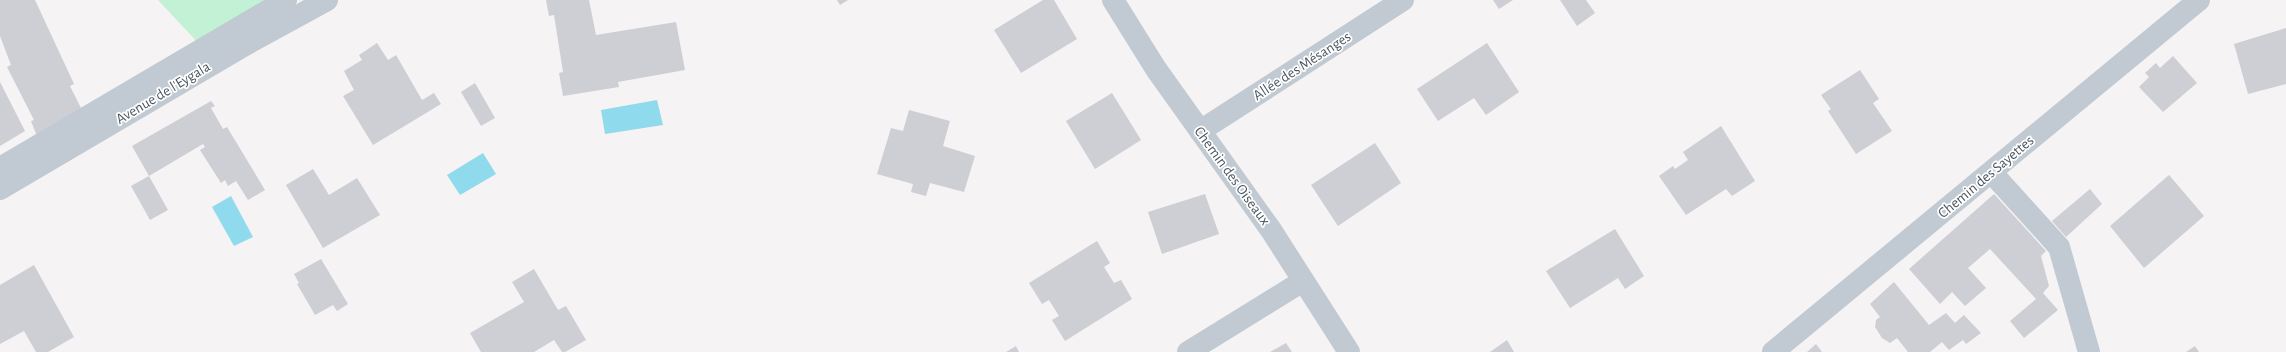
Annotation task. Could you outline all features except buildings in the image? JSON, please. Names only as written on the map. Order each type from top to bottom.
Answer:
[{"type":"street","name":"Avenue de l'Eygala","points":[[0,168],[286,0]]},
{"type":"street","name":"Avenue de l'Eygala","points":[[0,189],[245,45],[327,0]]},
{"type":"street","name":"Chemin des Oiseaux","points":[[1113,0],[1156,69],[1271,230],[1349,352]]},
{"type":"street","name":"Allée des Mésanges","points":[[1200,131],[1403,0]]},
{"type":"street","name":"Chemin des Sayettes","points":[[1773,352],[1992,173],[2198,0]]},
{"type":"street","points":[[1992,173],[2059,247],[2089,352]]},
{"type":"street","points":[[1188,352],[1303,281]]},
{"type":"green space","points":[[158,0],[284,0],[201,46]]},
{"type":"water","points":[[657,100],[663,125],[605,134],[601,110]]},
{"type":"water","points":[[483,153],[496,174],[460,195],[447,175]]},
{"type":"water","points":[[231,196],[253,237],[234,246],[212,207]]}]
